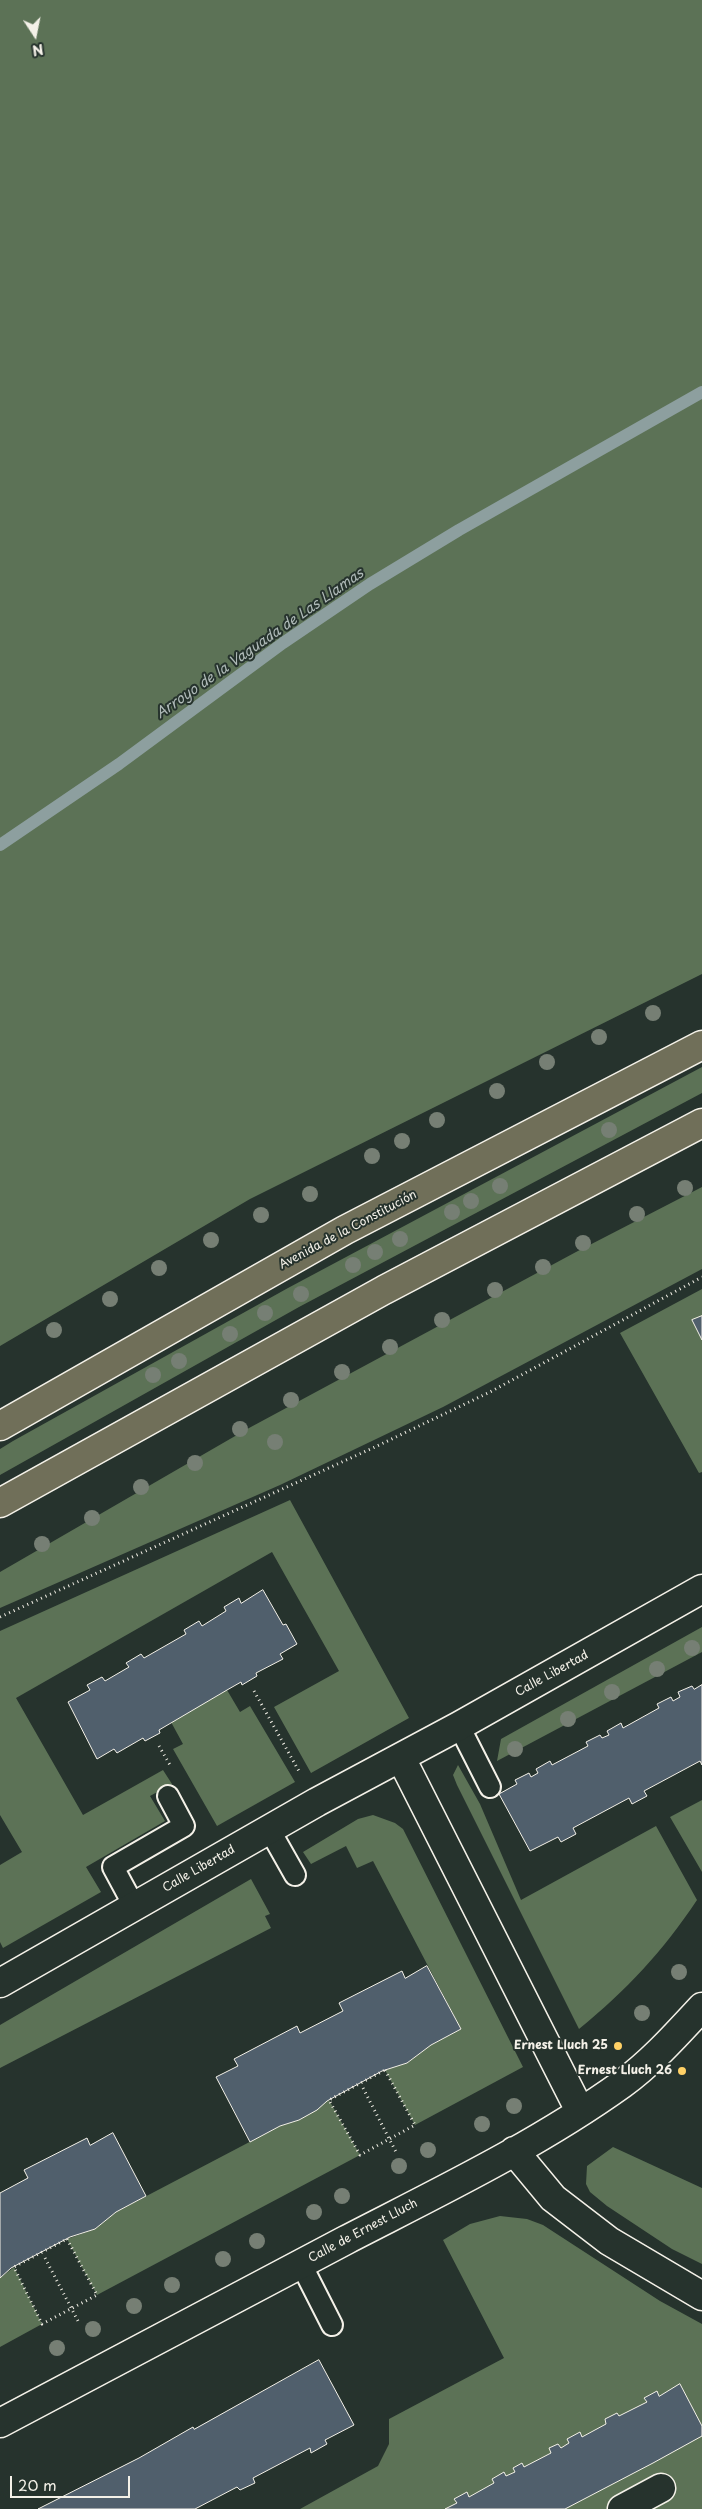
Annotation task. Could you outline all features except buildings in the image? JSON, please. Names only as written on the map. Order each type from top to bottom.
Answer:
[{"type":"main road","name":"Avenida de la Constitución","points":[[0,1426],[345,1230],[702,1045]]},
{"type":"main road","points":[[0,1503],[384,1290],[702,1123]]},
{"type":"street","name":"Calle Libertad","points":[[0,1983],[269,1829],[459,1726],[702,1589]]},
{"type":"street","points":[[401,1758],[580,2111]]},
{"type":"street","name":"Calle de Ernest Lluch","points":[[0,2423],[514,2151],[623,2083],[666,2046],[702,2007]]},
{"type":"street","points":[[514,2151],[532,2176],[553,2198],[567,2209],[609,2241],[702,2296]]},
{"type":"street","points":[[622,2509],[661,2488]]},
{"type":"lane","points":[[459,1726],[490,1787]]},
{"type":"lane","points":[[134,1906],[113,1868],[184,1826],[168,1796]]},
{"type":"lane","points":[[269,1829],[295,1875]]},
{"type":"lane","points":[[301,2264],[332,2325]]},
{"type":"path","points":[[0,1617],[374,1447],[490,1392],[702,1277]]},
{"type":"path","points":[[254,1691],[303,1777]]},
{"type":"path","points":[[385,2070],[415,2125],[389,2139],[360,2155],[329,2100],[385,2070]]},
{"type":"path","points":[[363,2088],[397,2154]]},
{"type":"path","points":[[67,2239],[97,2295],[71,2308],[42,2324],[14,2267],[67,2239]]},
{"type":"path","points":[[45,2258],[78,2322]]},
{"type":"green space","points":[[0,0],[702,0],[702,974],[250,1199],[0,1346]]},
{"type":"green space","points":[[702,1067],[702,1093],[299,1307],[0,1475],[0,1449],[13,1441],[288,1288]]},
{"type":"green space","points":[[702,1187],[702,1269],[443,1407],[280,1485],[0,1608],[0,1572],[249,1428],[576,1252]]},
{"type":"green space","points":[[702,1289],[702,1316],[693,1321],[702,1340],[702,1472],[699,1473],[620,1333]]},
{"type":"green space","points":[[290,1500],[409,1718],[311,1773],[274,1707],[339,1671],[272,1552],[16,1698],[83,1815],[163,1770],[172,1784],[150,1796],[165,1821],[86,1867],[101,1892],[3,1948],[0,1942],[0,1865],[22,1852],[0,1815],[0,1631]]},
{"type":"green space","points":[[702,1627],[702,1652],[497,1761],[501,1739]]},
{"type":"green space","points":[[227,1690],[240,1712],[250,1706],[295,1782],[217,1826],[173,1749],[183,1744],[171,1722]]},
{"type":"green space","points":[[458,1765],[480,1804],[521,1900],[656,1826],[697,1900],[671,1936],[643,1969],[613,2000],[579,2029],[457,1785],[453,1775]]},
{"type":"green space","points":[[702,1800],[702,1872],[670,1817]]},
{"type":"green space","points":[[373,1815],[395,1823],[403,1829],[523,2067],[415,2125],[385,2070],[407,2063],[431,2045],[461,2029],[373,1861],[357,1868],[346,1846],[311,1864],[303,1852],[358,1819]]},
{"type":"green space","points":[[251,1879],[270,1914],[265,1916],[271,1928],[0,2068],[0,2025]]},
{"type":"green space","points":[[329,2100],[360,2155],[97,2295],[67,2239],[95,2229],[116,2212],[280,2126],[299,2120]]},
{"type":"green space","points":[[613,2147],[702,2188],[702,2264],[672,2249],[607,2206],[590,2192],[586,2184],[587,2166]]},
{"type":"green space","points":[[500,2216],[527,2219],[543,2225],[660,2301],[702,2324],[702,2509],[300,2509],[378,2466],[389,2444],[389,2419],[504,2358],[443,2240],[470,2224]]},
{"type":"green space","points":[[14,2267],[42,2324],[0,2347],[0,2278]]},
{"type":"waterway","name":"Arroyo de la Vaguada de Las Llamas","points":[[0,845],[119,764],[283,643],[370,584],[459,530],[702,392]]},
{"type":"place","name":"Ernest Lluch 25","points":[[618,2046]]},
{"type":"place","name":"Ernest Lluch 26","points":[[682,2071]]}]
